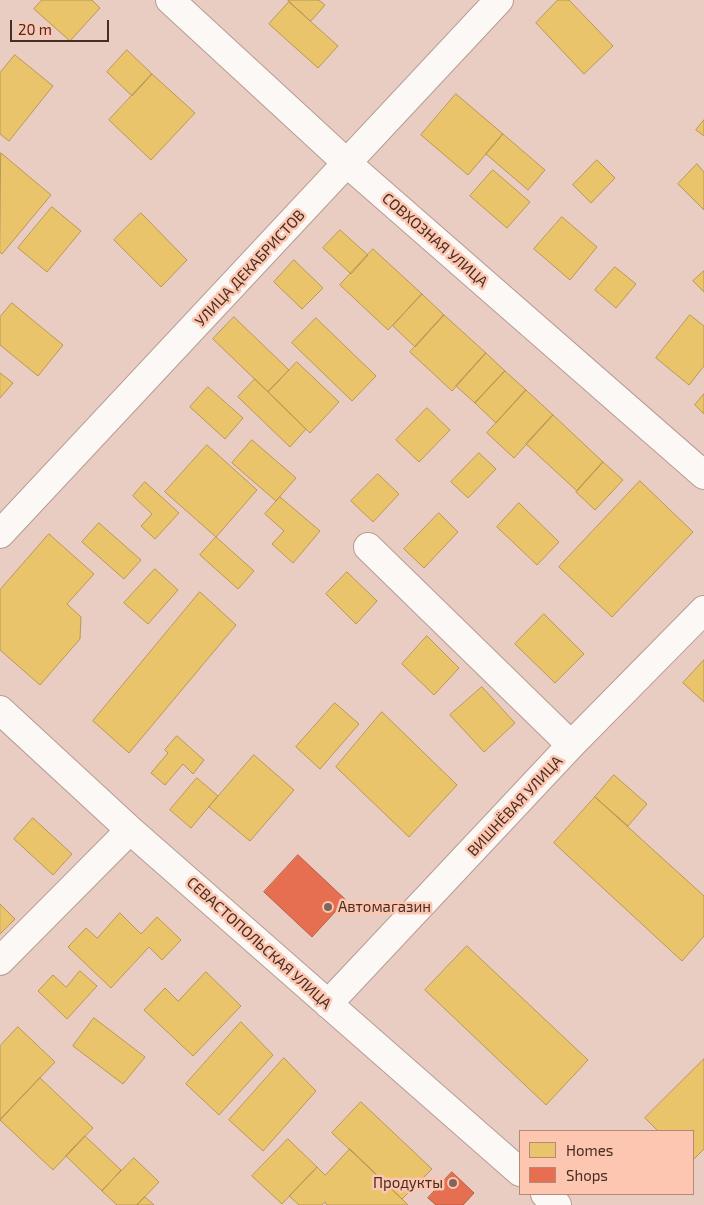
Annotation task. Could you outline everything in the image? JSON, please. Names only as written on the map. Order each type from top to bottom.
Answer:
[{"type":"street","name":"СОВХОЗНАЯ УЛИЦА","points":[[170,0],[348,164],[704,475]]},
{"type":"street","name":"УЛИЦА ДЕКАБРИСТОВ","points":[[0,534],[348,164],[499,0]]},
{"type":"street","points":[[368,547],[571,745]]},
{"type":"street","name":"ВИШНЁВАЯ УЛИЦА","points":[[328,1004],[571,745],[704,610]]},
{"type":"street","name":"СЕВАСТОПОЛЬСКАЯ УЛИЦА","points":[[0,710],[130,830],[292,969],[328,1004],[519,1171]]},
{"type":"street","points":[[0,961],[130,830]]},
{"type":"building: Homes","points":[[42,0],[92,0],[100,8],[70,41],[34,9]]},
{"type":"building: Homes","points":[[288,0],[319,0],[325,5],[311,21]]},
{"type":"building: Homes","points":[[558,0],[569,0],[613,46],[584,74],[536,23]]},
{"type":"building: Homes","points":[[289,2],[338,46],[318,68],[269,24]]},
{"type":"building: Homes","points":[[127,50],[152,74],[132,96],[107,72]]},
{"type":"building: Homes","points":[[15,55],[53,86],[9,141],[0,134],[0,73]]},
{"type":"building: Homes","points":[[152,74],[195,113],[151,160],[109,120]]},
{"type":"building: Homes","points":[[456,94],[503,134],[468,175],[421,135]]},
{"type":"building: Homes","points":[[704,120],[704,136],[696,130]]},
{"type":"building: Homes","points":[[503,134],[545,170],[528,190],[486,154]]},
{"type":"building: Homes","points":[[1,153],[51,195],[2,254],[0,252]]},
{"type":"building: Homes","points":[[597,160],[615,178],[591,203],[573,185]]},
{"type":"building: Homes","points":[[697,164],[704,172],[704,210],[678,184]]},
{"type":"building: Homes","points":[[493,170],[530,202],[507,228],[470,196]]},
{"type":"building: Homes","points":[[52,207],[81,231],[47,272],[18,248]]},
{"type":"building: Homes","points":[[141,213],[187,260],[161,287],[114,240]]},
{"type":"building: Homes","points":[[562,217],[597,247],[570,280],[534,249]]},
{"type":"building: Homes","points":[[340,230],[368,255],[351,274],[323,248]]},
{"type":"building: Homes","points":[[373,249],[422,294],[388,330],[340,285]]},
{"type":"building: Homes","points":[[294,260],[323,288],[302,309],[274,282]]},
{"type":"building: Homes","points":[[615,267],[636,284],[616,308],[595,290]]},
{"type":"building: Homes","points":[[704,271],[704,292],[693,281]]},
{"type":"building: Homes","points":[[422,294],[444,315],[415,347],[393,326]]},
{"type":"building: Homes","points":[[12,303],[63,345],[38,376],[0,345],[0,317]]},
{"type":"building: Homes","points":[[444,315],[486,353],[452,391],[410,352]]},
{"type":"building: Homes","points":[[690,315],[704,326],[704,366],[689,385],[656,358]]},
{"type":"building: Homes","points":[[234,317],[289,370],[268,392],[213,339]]},
{"type":"building: Homes","points":[[316,318],[376,376],[352,401],[292,343]]},
{"type":"building: Homes","points":[[486,353],[505,371],[475,403],[456,386]]},
{"type":"building: Homes","points":[[297,362],[339,402],[310,433],[268,392]]},
{"type":"building: Homes","points":[[505,371],[526,390],[496,423],[475,403]]},
{"type":"building: Homes","points":[[0,373],[13,383],[0,398]]},
{"type":"building: Homes","points":[[255,379],[306,429],[290,447],[238,397]]},
{"type":"building: Homes","points":[[208,387],[243,418],[225,439],[190,407]]},
{"type":"building: Homes","points":[[526,390],[553,415],[514,458],[487,433]]},
{"type":"building: Homes","points":[[704,394],[704,414],[695,405]]},
{"type":"building: Homes","points":[[427,408],[450,430],[419,462],[396,440]]},
{"type":"building: Homes","points":[[553,415],[603,462],[577,491],[526,444]]},
{"type":"building: Homes","points":[[252,440],[296,478],[276,501],[232,463]]},
{"type":"building: Homes","points":[[207,445],[257,490],[216,537],[165,492]]},
{"type":"building: Homes","points":[[479,453],[496,469],[468,498],[451,482]]},
{"type":"building: Homes","points":[[603,462],[623,480],[595,510],[576,492]]},
{"type":"building: Homes","points":[[378,474],[399,494],[373,522],[351,501]]},
{"type":"building: Homes","points":[[640,481],[693,532],[612,617],[559,567]]},
{"type":"building: Homes","points":[[145,482],[179,513],[155,539],[141,526],[152,514],[133,496]]},
{"type":"building: Homes","points":[[280,497],[320,531],[293,563],[272,544],[284,531],[265,514]]},
{"type":"building: Homes","points":[[519,503],[559,542],[537,565],[497,527]]},
{"type":"building: Homes","points":[[439,513],[458,532],[424,568],[404,549]]},
{"type":"building: Homes","points":[[99,523],[141,560],[124,579],[82,542]]},
{"type":"building: Homes","points":[[49,534],[94,574],[67,604],[81,617],[80,639],[40,685],[0,650],[0,590]]},
{"type":"building: Homes","points":[[216,537],[254,571],[238,589],[200,555]]},
{"type":"building: Homes","points":[[155,569],[178,590],[148,624],[124,603]]},
{"type":"building: Homes","points":[[347,572],[377,601],[356,624],[326,594]]},
{"type":"building: Homes","points":[[200,592],[236,625],[129,753],[93,721]]},
{"type":"building: Homes","points":[[544,614],[584,654],[555,683],[515,644]]},
{"type":"building: Homes","points":[[427,636],[459,668],[434,695],[402,664]]},
{"type":"building: Homes","points":[[704,660],[704,702],[683,683]]},
{"type":"building: Homes","points":[[482,687],[515,723],[484,752],[450,715]]},
{"type":"building: Homes","points":[[335,703],[359,724],[320,769],[296,747]]},
{"type":"building: Homes","points":[[382,712],[457,785],[409,837],[336,767]]},
{"type":"building: Homes","points":[[177,736],[204,760],[193,774],[183,764],[165,785],[151,773],[168,753],[165,750]]},
{"type":"building: Homes","points":[[254,755],[294,790],[250,841],[209,807]]},
{"type":"building: Homes","points":[[614,775],[647,804],[628,826],[595,797]]},
{"type":"building: Homes","points":[[197,778],[218,796],[191,828],[170,810]]},
{"type":"building: Homes","points":[[595,797],[704,896],[704,936],[682,961],[554,843]]},
{"type":"building: Homes","points":[[33,818],[72,854],[53,875],[14,839]]},
{"type":"building: Homes","points":[[0,904],[15,919],[0,934]]},
{"type":"building: Homes","points":[[120,913],[141,934],[157,917],[181,940],[162,960],[149,947],[111,988],[68,947],[86,928],[97,938]]},
{"type":"building: Homes","points":[[467,946],[588,1060],[546,1105],[425,990]]},
{"type":"building: Homes","points":[[80,971],[97,986],[67,1019],[38,991],[53,975],[66,987]]},
{"type":"building: Homes","points":[[206,972],[241,1006],[193,1056],[144,1010],[165,988],[178,1001]]},
{"type":"building: Homes","points":[[94,1018],[145,1057],[123,1084],[73,1046]]},
{"type":"building: Homes","points":[[241,1022],[273,1055],[219,1115],[186,1084]]},
{"type":"building: Homes","points":[[18,1027],[55,1062],[0,1120],[0,1046]]},
{"type":"building: Homes","points":[[284,1058],[316,1091],[263,1151],[229,1120]]},
{"type":"building: Homes","points":[[704,1059],[704,1149],[694,1159],[694,1130],[657,1130],[645,1118]]},
{"type":"building: Homes","points":[[40,1078],[93,1128],[53,1170],[0,1120]]},
{"type":"building: Homes","points":[[361,1102],[432,1169],[402,1199],[332,1133]]},
{"type":"building: Homes","points":[[85,1136],[121,1170],[102,1191],[66,1156]]},
{"type":"building: Homes","points":[[288,1139],[317,1167],[282,1204],[252,1176]]},
{"type":"building: Homes","points":[[350,1149],[408,1205],[327,1205],[325,1202],[322,1205],[299,1205],[289,1196],[317,1167],[325,1175]]},
{"type":"building: Homes","points":[[134,1158],[159,1182],[137,1205],[117,1205],[102,1191]]},
{"type":"building: Homes","points":[[145,1197],[154,1205],[137,1205]]},
{"type":"building: Shops","points":[[298,855],[346,900],[312,937],[264,892]]},
{"type":"building: Shops","name":"Продукты","points":[[452,1172],[474,1193],[463,1205],[436,1205],[428,1198]]},
{"type":"place","name":"Автомагазин","points":[[328,907]]},
{"type":"place","name":"Продукты","points":[[453,1183]]}]
